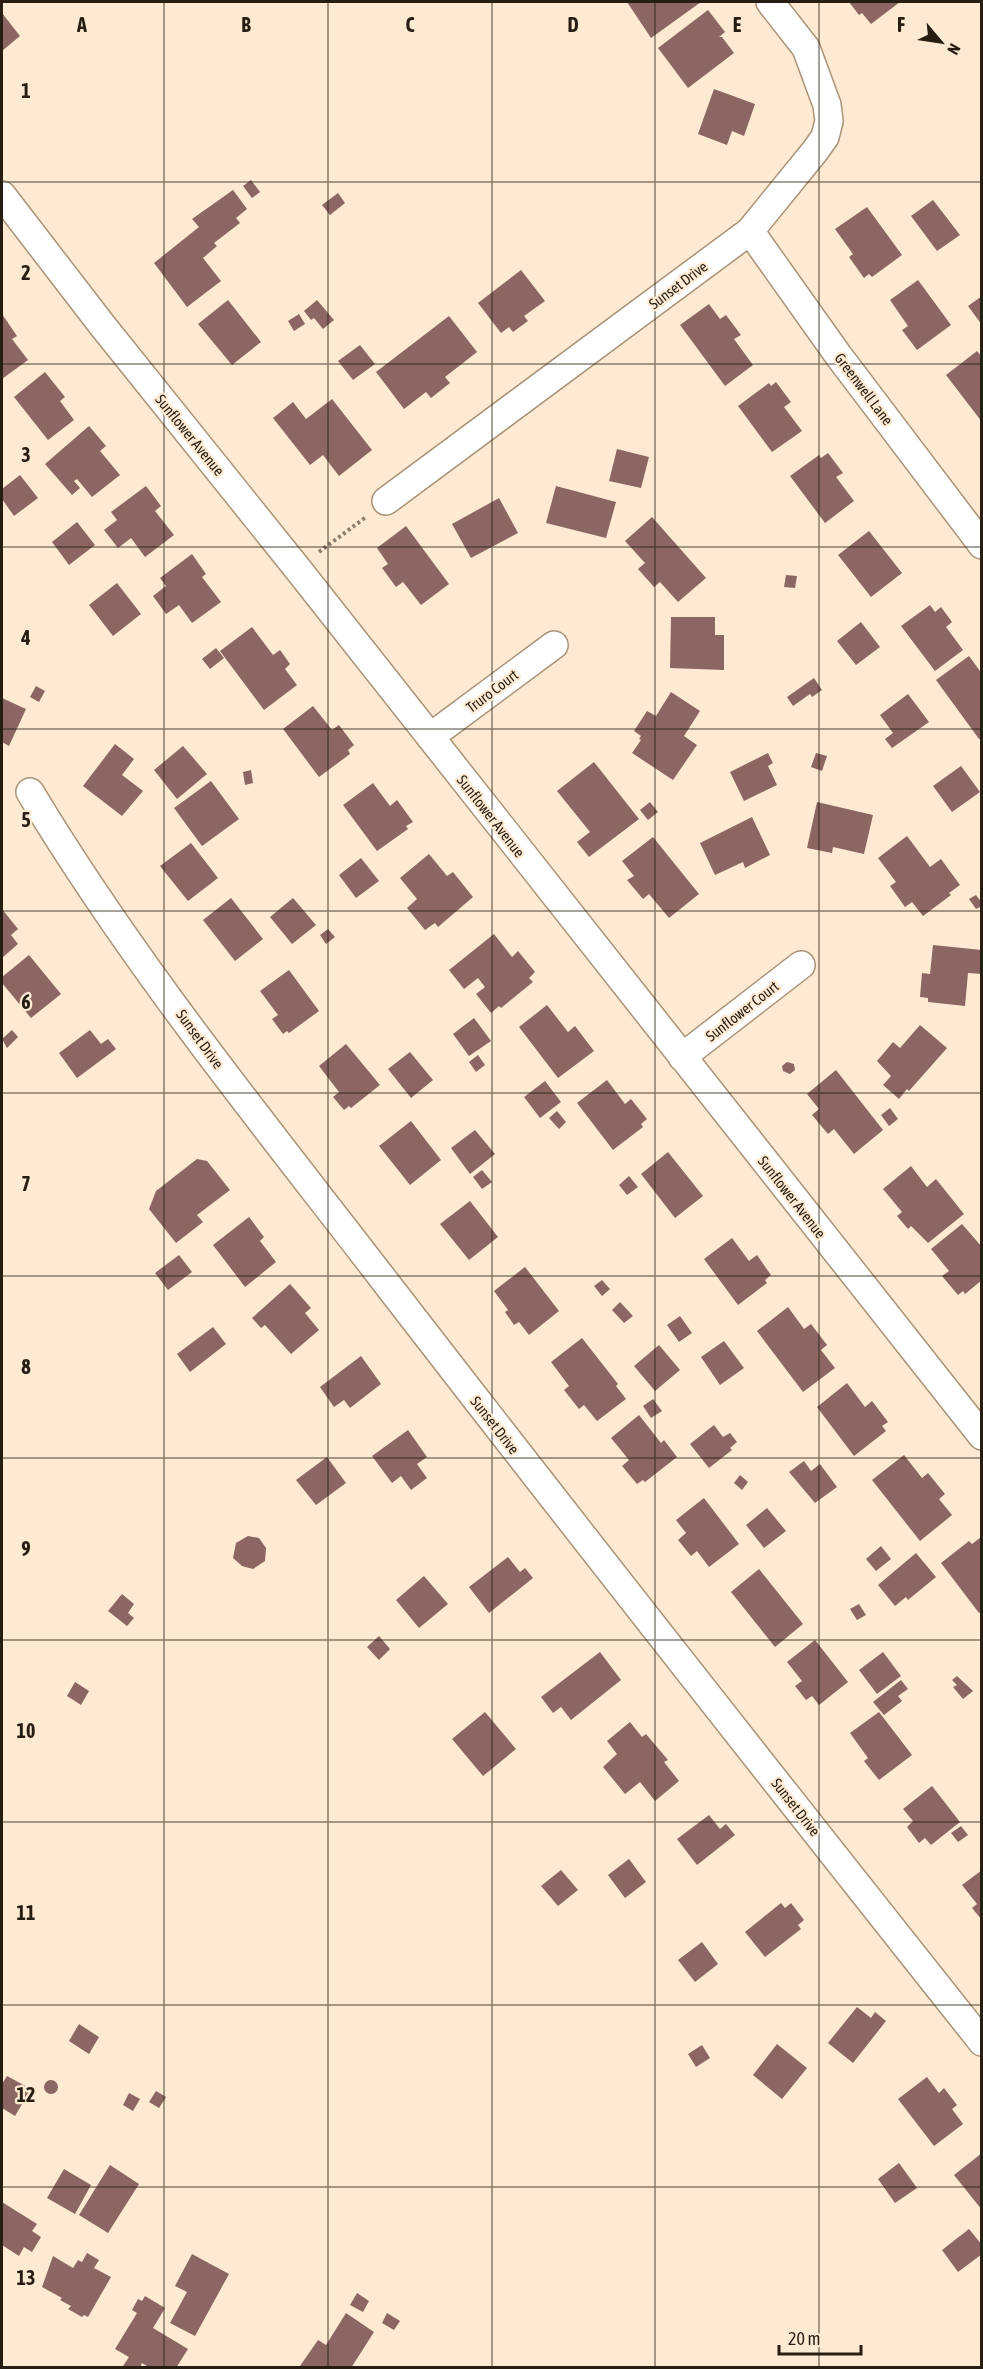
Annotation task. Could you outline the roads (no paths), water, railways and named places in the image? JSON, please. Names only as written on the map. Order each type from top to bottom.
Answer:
[{"type":"street","name":"Sunset Drive","points":[[386,501],[750,231],[815,151],[825,137],[829,121],[827,105],[806,48],[770,2]]},
{"type":"street","name":"Sunflower Avenue","points":[[2,195],[102,325],[297,568],[981,1436]]},
{"type":"street","name":"Greenwell Lane","points":[[750,231],[838,355],[981,545]]},
{"type":"street","name":"Truro Court","points":[[430,737],[554,645]]},
{"type":"street","name":"Sunset Drive","points":[[30,792],[56,835],[133,947],[224,1073],[561,1510],[981,2042]]},
{"type":"street","name":"Sunflower Court","points":[[682,1057],[801,965]]}]
